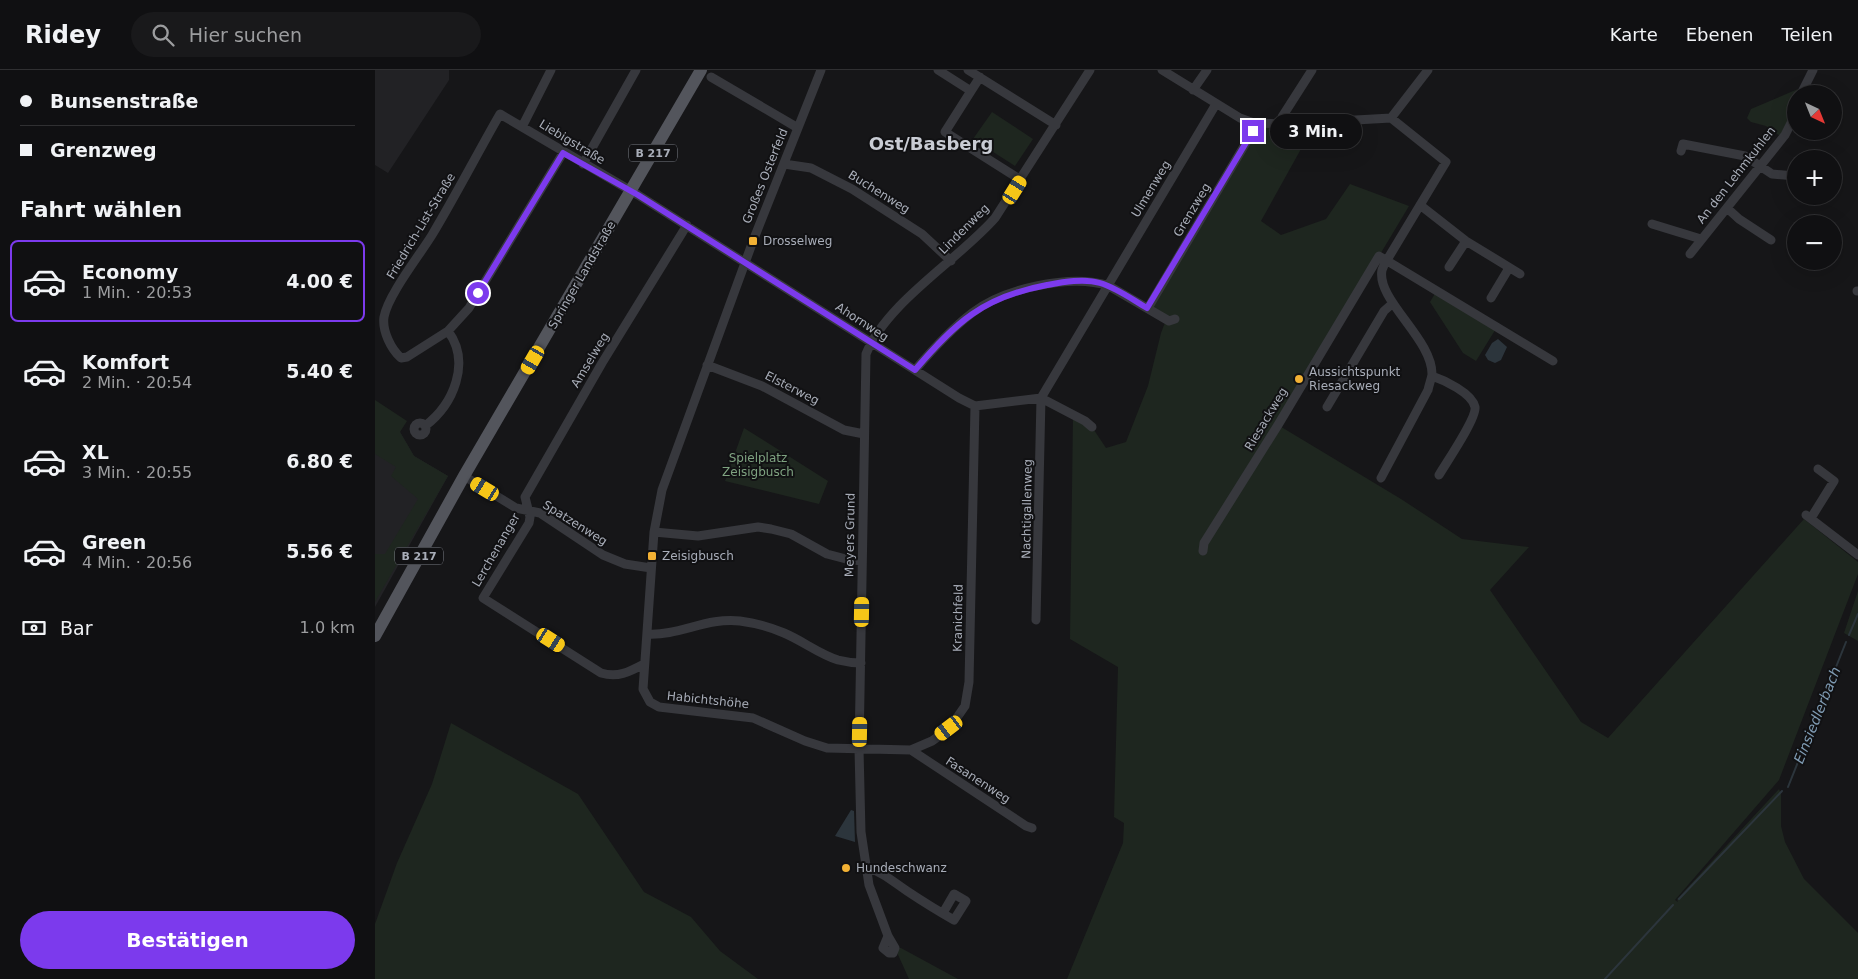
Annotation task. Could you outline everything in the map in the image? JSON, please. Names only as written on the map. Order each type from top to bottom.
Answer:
[{"type":"main road","name":"Springer Landstraße","points":[[375,636],[464,476],[631,192],[706,73]]},
{"type":"street","points":[[522,127],[551,70]]},
{"type":"street","points":[[583,164],[636,70]]},
{"type":"street","name":"Großes Osterfeld","points":[[746,262],[821,70]]},
{"type":"street","points":[[938,70],[971,91]]},
{"type":"street","points":[[969,70],[1056,125]]},
{"type":"street","name":"Lindenweg","points":[[871,342],[888,319],[912,295],[951,261],[995,218],[1090,70]]},
{"type":"street","points":[[1162,70],[1240,118],[1254,123],[1391,118],[1446,162],[1387,260],[1382,272],[1384,286],[1393,303],[1420,341],[1429,358],[1432,376],[1428,390],[1381,478]]},
{"type":"street","points":[[1193,90],[1207,70]]},
{"type":"street","points":[[1282,123],[1282,117],[1312,70]]},
{"type":"street","points":[[1391,118],[1428,70]]},
{"type":"street","points":[[1806,85],[1813,70]]},
{"type":"street","name":"Großes Osterfeld","points":[[706,73],[798,128]]},
{"type":"street","points":[[980,77],[945,132],[1021,180]]},
{"type":"street","name":"Ulmenweg","points":[[1041,398],[1216,104]]},
{"type":"street","name":"Liebigstraße","points":[[500,114],[631,192]]},
{"type":"street","name":"Friedrich-List-Straße","points":[[448,331],[407,357],[401,358],[396,353],[383,328],[385,315],[393,297],[432,234],[500,114]]},
{"type":"street","name":"Grenzweg","points":[[1147,308],[1253,131],[1254,123]]},
{"type":"street","name":"An den Lehmkuhlen","points":[[1690,254],[1760,168],[1787,131]]},
{"type":"street","points":[[1681,151],[1683,144],[1745,156],[1760,168],[1772,174],[1787,175]]},
{"type":"street","points":[[425,426],[441,411],[454,390],[459,373],[460,356],[456,341],[448,331],[469,308],[563,153]]},
{"type":"street","name":"Buchenweg","points":[[784,164],[811,168],[852,189],[922,234],[951,261]]},
{"type":"street","name":"Ahornweg","points":[[631,192],[687,225],[975,406]]},
{"type":"street","points":[[1420,205],[1466,240],[1519,274]]},
{"type":"street","points":[[1727,208],[1739,219],[1771,240]]},
{"type":"street","points":[[1652,224],[1701,239]]},
{"type":"street","name":"Amselweg","points":[[529,510],[525,496],[602,363],[687,225]]},
{"type":"street","points":[[1449,267],[1466,240]]},
{"type":"street","name":"Riesackweg","points":[[1203,550],[1204,543],[1278,425],[1372,266],[1379,256],[1387,260]]},
{"type":"street","points":[[1387,260],[1553,361]]},
{"type":"street","points":[[746,262],[662,490],[654,532],[647,634],[663,635],[709,622],[739,621],[763,625],[785,633],[840,661],[861,664]]},
{"type":"street","points":[[1491,298],[1509,268]]},
{"type":"street","points":[[915,370],[937,345],[973,312],[1001,298],[1030,288],[1056,283],[1098,282],[1109,286],[1169,321],[1175,319]]},
{"type":"street","points":[[1327,407],[1384,311],[1393,303]]},
{"type":"street","name":"Meyers Grund","points":[[871,342],[866,354],[864,434],[859,749],[861,832],[869,885],[889,936]]},
{"type":"street","name":"Elsterweg","points":[[707,365],[762,386],[844,430],[864,434]]},
{"type":"street","points":[[1432,376],[1452,384],[1471,400],[1475,407],[1475,413],[1439,475]]},
{"type":"street","points":[[975,406],[1041,398],[1093,427]]},
{"type":"street","name":"Nachtigallenweg","points":[[1036,620],[1041,398]]},
{"type":"street","name":"Kranichfeld","points":[[859,749],[911,750],[932,741],[949,728],[965,706],[967,696],[975,406]]},
{"type":"street","points":[[1818,468],[1834,482],[1809,517],[1858,555]]},
{"type":"street","name":"Spatzenweg","points":[[464,476],[516,508],[540,513],[603,555],[625,564],[651,568]]},
{"type":"street","name":"Lerchenanger","points":[[529,510],[529,523],[483,598],[601,673],[611,676],[622,675],[644,664]]},
{"type":"street","points":[[654,532],[698,536],[758,527],[791,534],[827,554],[863,561]]},
{"type":"street","name":"Habichtshöhe","points":[[647,634],[643,689],[645,696],[650,702],[659,707],[753,718],[805,741],[827,748],[859,749]]},
{"type":"street","name":"Fasanenweg","points":[[911,750],[1026,826],[1032,828]]},
{"type":"street","points":[[866,867],[883,873],[943,913]]},
{"type":"shaded area","points":[[375,70],[449,70],[449,80],[388,173],[375,165]]},
{"type":"shaded area","points":[[1498,339],[1507,347],[1501,360],[1495,363],[1488,360],[1485,355],[1492,343]]},
{"type":"shaded area","points":[[375,417],[400,432],[414,456],[448,476],[375,607]]},
{"type":"shaded area","points":[[851,810],[854,811],[855,842],[835,836]]},
{"type":"green space","points":[[1787,94],[1787,125],[1780,136],[1766,126],[1751,122],[1747,118],[1751,109]]},
{"type":"green space","points":[[992,112],[1033,139],[1015,166],[973,139]]},
{"type":"green space","points":[[1316,122],[1261,221],[1281,235],[1326,219],[1350,184],[1409,206],[1278,425],[1401,499],[1462,539],[1529,547],[1490,590],[1581,722],[1608,738],[1804,519],[1858,562],[1858,574],[1779,780],[1675,900],[1678,902],[1677,899],[1779,789],[1781,794],[1781,826],[1785,842],[1804,879],[1858,933],[1858,979],[1067,979],[1123,843],[1124,823],[1114,817],[1118,667],[1070,639],[1073,415],[1092,427],[1106,448],[1126,442],[1148,386],[1166,320],[1148,308],[1254,123]]},
{"type":"green space","points":[[1437,290],[1497,327],[1476,361],[1463,353],[1430,302]]},
{"type":"green space","points":[[375,400],[407,421],[400,432],[414,456],[448,476],[375,602],[375,554],[385,554],[418,499],[391,476],[396,467],[375,454]]},
{"type":"green space","name":"Spielplatz Zeisigbusch","points":[[744,428],[828,481],[819,504],[725,481]]},
{"type":"green space","points":[[1858,591],[1858,641],[1844,633]]},
{"type":"green space","points":[[451,723],[578,794],[644,892],[691,917],[720,951],[758,979],[375,979],[375,924],[397,863],[432,784]]},
{"type":"green space","points":[[895,948],[901,948],[958,979],[909,979]]},
{"type":"waterway","name":"Einsiedlerbach","points":[[1849,635],[1858,614]]},
{"type":"waterway","name":"Einsiedlerbach","points":[[1788,787],[1846,642]]},
{"type":"waterway","name":"Einsiedlerbach","points":[[1679,899],[1782,791]]},
{"type":"waterway","name":"Einsiedlerbach","points":[[1605,979],[1673,905]]},
{"type":"place","name":"Drosselweg","points":[[753,241]]},
{"type":"place","name":"Aussichtspunkt Riesackweg","points":[[1299,379]]},
{"type":"place","name":"Zeisigbusch","points":[[652,556]]},
{"type":"place","name":"Hundeschwanz","points":[[846,868]]},
{"type":"district","name":"Ost/Basberg","points":[[931,144]]},
{"type":"route","points":[[478,293],[563,153],[638,195],[915,370],[937,345],[973,312],[988,303],[1030,288],[1056,283],[1098,282],[1109,286],[1147,308],[1253,131]]}]
